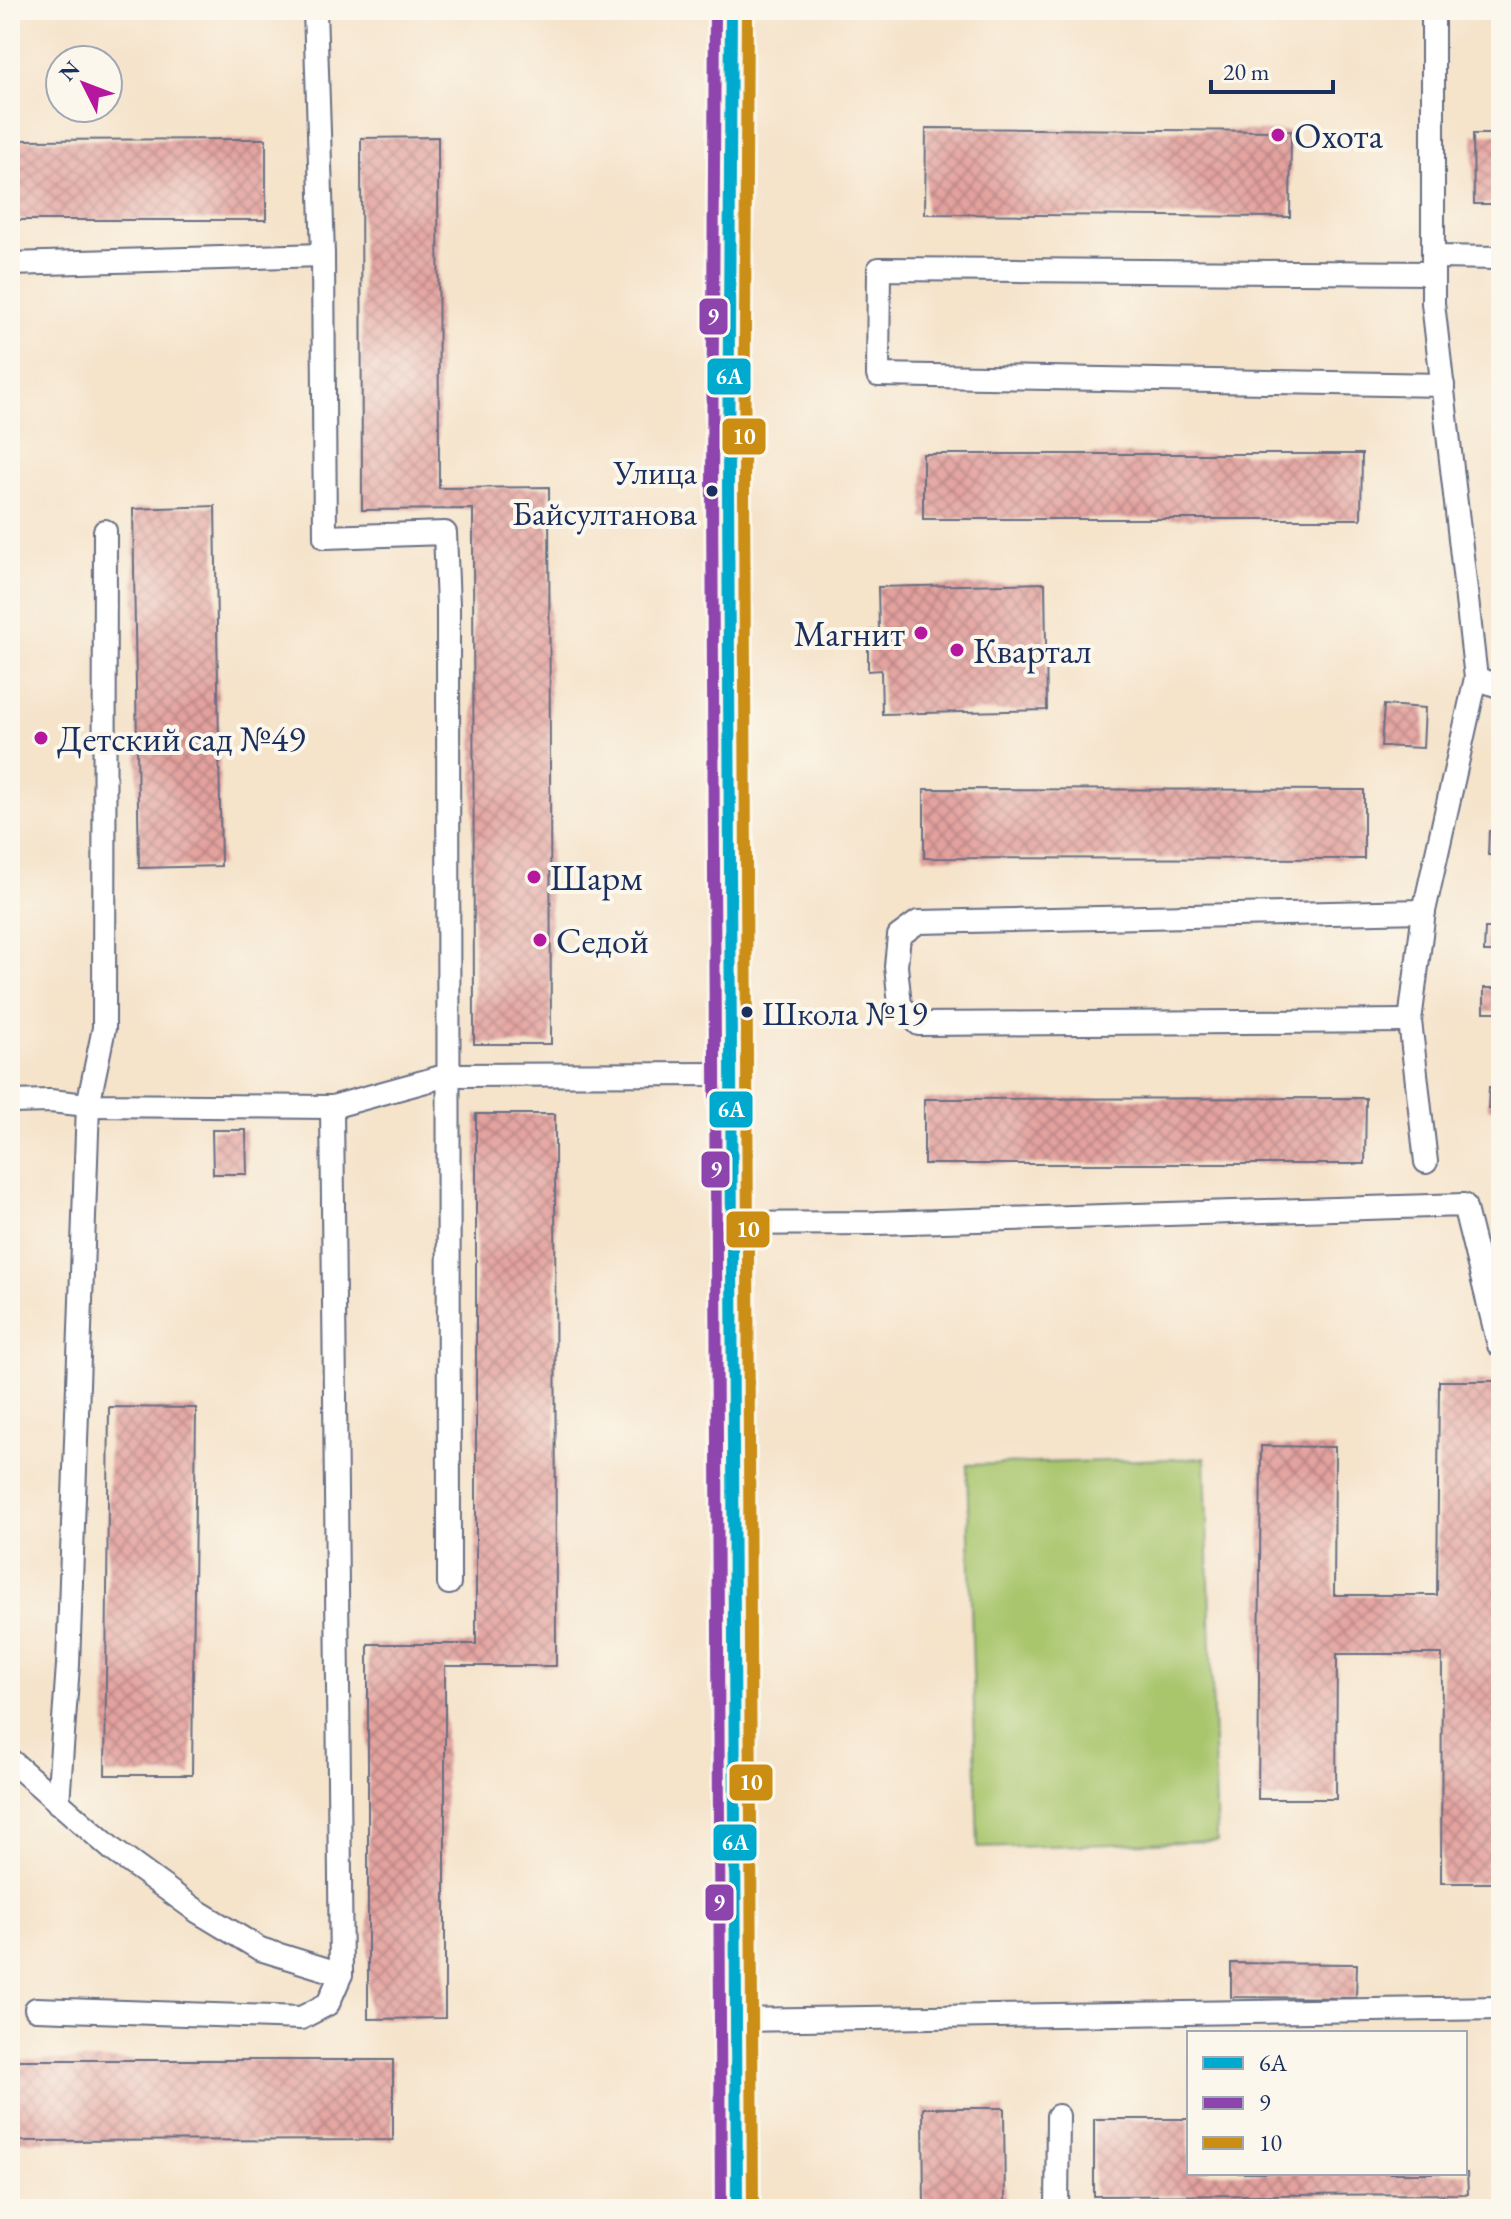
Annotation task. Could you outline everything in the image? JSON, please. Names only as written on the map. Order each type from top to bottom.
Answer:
[{"type":"main road","points":[[731,10],[728,484],[737,2209]]},
{"type":"lane","points":[[315,10],[323,255],[325,537],[445,533],[448,606],[449,1583]]},
{"type":"lane","points":[[1426,1162],[1410,1021],[1424,911],[1476,678],[1433,303],[1433,10]]},
{"type":"lane","points":[[10,264],[323,255]]},
{"type":"lane","points":[[1443,385],[878,375],[879,269],[1433,265],[1501,258]]},
{"type":"lane","points":[[58,1803],[68,1665],[88,1105],[104,1028],[105,531]]},
{"type":"lane","points":[[1476,678],[1501,687]]},
{"type":"lane","points":[[1410,1021],[919,1024],[900,1005],[896,966],[899,936],[918,922],[1424,911]]},
{"type":"lane","points":[[10,1102],[332,1107],[448,1075],[732,1074]]},
{"type":"lane","points":[[36,2009],[301,2018],[328,2004],[341,1974],[332,1107]]},
{"type":"lane","points":[[734,1224],[876,1223],[1464,1205],[1501,1346]]},
{"type":"lane","points":[[10,1760],[113,1850],[197,1911],[260,1949],[341,1974]]},
{"type":"lane","points":[[738,2020],[1501,2008]]},
{"type":"lane","points":[[1057,2209],[1058,2116]]},
{"type":"green space","points":[[1205,1458],[1217,1841],[978,1848],[967,1465]]},
{"type":"building","points":[[926,128],[1291,131],[1290,217],[925,214]]},
{"type":"building","points":[[1473,134],[1501,134],[1501,204],[1474,204]]},
{"type":"building","points":[[438,137],[439,488],[549,487],[551,1044],[474,1044],[473,509],[362,510],[361,138]]},
{"type":"building","points":[[266,139],[266,220],[10,220],[10,140]]},
{"type":"building","points":[[923,454],[1362,454],[1361,519],[923,519]]},
{"type":"building","points":[[215,506],[221,866],[139,868],[133,509]]},
{"type":"building","name":"Квартал","points":[[1045,583],[1047,710],[882,714],[881,670],[868,671],[868,631],[879,630],[878,587]]},
{"type":"building","points":[[1384,705],[1425,708],[1423,748],[1381,746]]},
{"type":"building","points":[[924,789],[1364,790],[1364,859],[924,858]]},
{"type":"building","points":[[1498,813],[1501,813],[1501,855],[1488,855],[1489,831],[1498,831]]},
{"type":"building","points":[[1485,928],[1501,928],[1501,1012],[1484,1012],[1484,988],[1496,988],[1497,952],[1484,952]]},
{"type":"building","points":[[1489,1087],[1501,1087],[1501,1127],[1498,1127],[1498,1109],[1488,1109]]},
{"type":"building","points":[[1366,1098],[1365,1164],[924,1164],[924,1099]]},
{"type":"building","points":[[476,1114],[555,1114],[556,1666],[445,1666],[445,2018],[368,2019],[368,1644],[476,1644]]},
{"type":"building","points":[[212,1130],[246,1130],[247,1174],[213,1174]]},
{"type":"building","points":[[1439,1381],[1501,1381],[1501,1883],[1441,1883],[1442,1654],[1337,1654],[1336,1799],[1258,1799],[1261,1446],[1335,1447],[1334,1595],[1437,1595]]},
{"type":"building","points":[[109,1407],[196,1408],[192,1775],[105,1775]]},
{"type":"building","points":[[1231,1963],[1357,1964],[1356,1998],[1231,1997]]},
{"type":"building","points":[[10,2060],[393,2060],[393,2140],[10,2141]]},
{"type":"building","points":[[923,2108],[1004,2108],[1005,2209],[924,2209]]},
{"type":"building","points":[[1094,2119],[1187,2119],[1187,2175],[1467,2173],[1468,2194],[1094,2196]]},
{"type":"transit line","name":"9","points":[[715,10],[712,484],[721,2209]]},
{"type":"transit line","name":"6А","points":[[731,10],[728,484],[737,2209]]},
{"type":"transit line","name":"10","points":[[747,10],[744,484],[753,2209]]},
{"type":"place","name":"Охота","points":[[1278,135]]},
{"type":"place","name":"Улица Байсултанова","points":[[712,491]]},
{"type":"place","name":"Магнит","points":[[921,633]]},
{"type":"place","name":"Квартал","points":[[957,650]]},
{"type":"place","name":"Детский сад №49","points":[[41,738]]},
{"type":"place","name":"Шарм","points":[[534,877]]},
{"type":"place","name":"Седой","points":[[540,940]]},
{"type":"place","name":"Школа №19","points":[[747,1012]]}]
